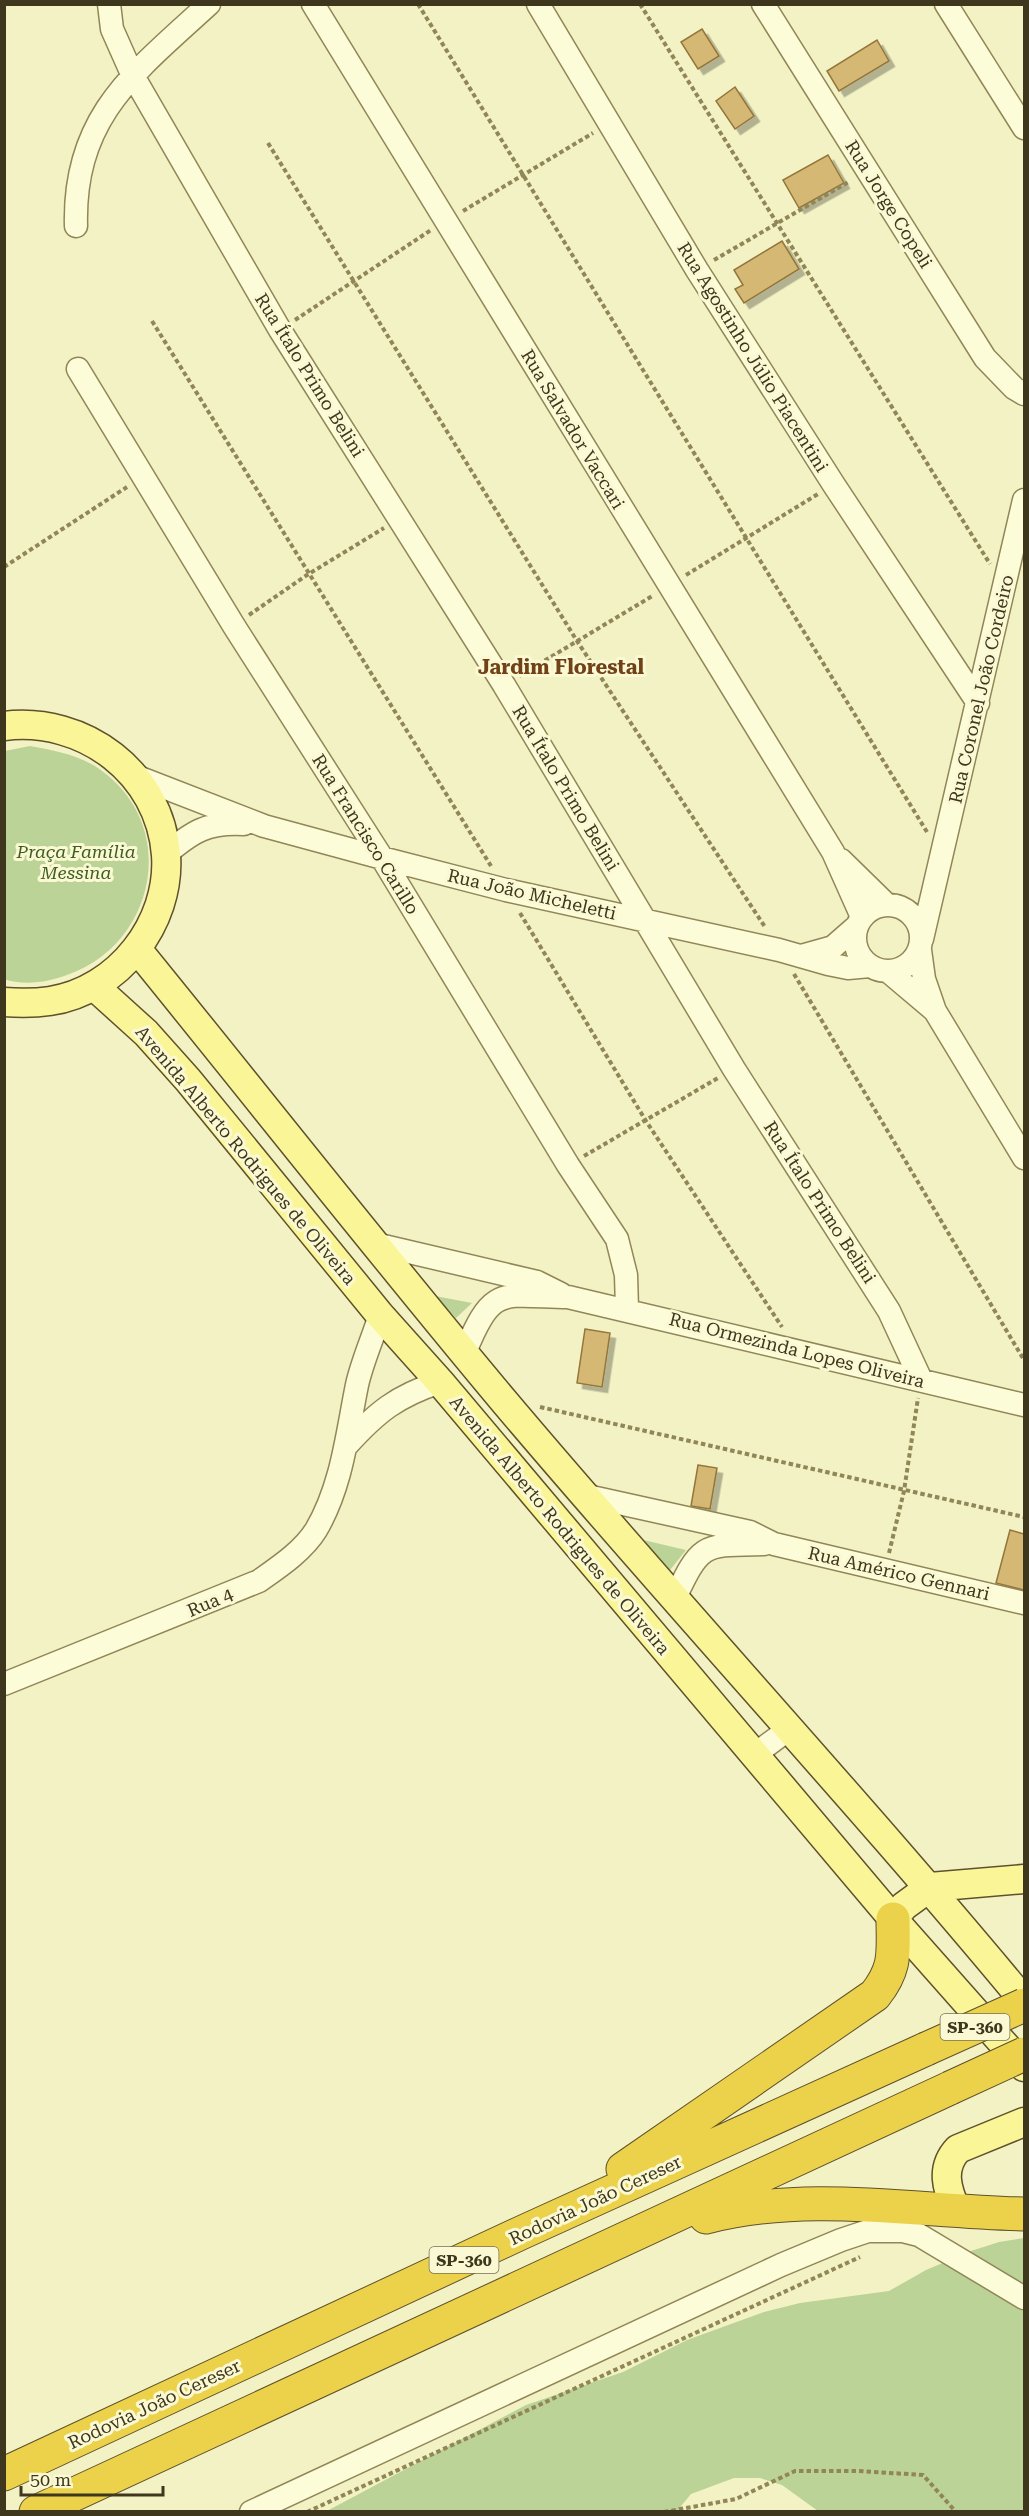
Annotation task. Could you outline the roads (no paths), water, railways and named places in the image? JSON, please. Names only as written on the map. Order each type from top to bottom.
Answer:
[{"type":"highway","points":[[523,2232],[638,2160],[875,1995],[889,1977],[893,1961],[893,1918]]},
{"type":"highway","name":"Rodovia João Cereser","points":[[4,2474],[523,2232],[1024,2003]]},
{"type":"highway","name":"SP-360","points":[[36,2511],[1024,2054]]},
{"type":"highway","points":[[637,2234],[762,2205],[862,2204],[1024,2214]]},
{"type":"main road","points":[[4,1002],[51,1001],[94,986],[125,963],[137,949],[154,920],[161,899],[166,854],[157,813],[135,776],[109,751],[77,734],[42,725],[5,726]]},
{"type":"main road","name":"Avenida Alberto Rodrigues de Oliveira","points":[[137,949],[501,1398],[674,1600],[930,1887],[1024,2003]]},
{"type":"main road","name":"Avenida Alberto Rodrigues de Oliveira","points":[[94,986],[146,1034],[188,1080],[380,1316],[440,1382],[754,1755],[1024,2067]]},
{"type":"main road","points":[[893,1918],[904,1906],[930,1887],[1024,1879]]},
{"type":"main road","points":[[956,2211],[946,2179],[951,2157],[958,2149],[1024,2122]]},
{"type":"street","name":"Rua Ítalo Primo Belini","points":[[109,4],[112,29],[132,74],[280,330],[504,685],[734,1069],[889,1311],[921,1380]]},
{"type":"street","points":[[76,226],[75,191],[101,114],[132,74],[209,4]]},
{"type":"street","name":"Rua Salvador Vaccari","points":[[314,4],[833,852],[860,922]]},
{"type":"street","name":"Rua Agostinho Júlio Piacentini","points":[[538,4],[697,270],[834,485],[978,703]]},
{"type":"street","name":"Rua Jorge Copeli","points":[[764,4],[985,358],[1014,388],[1024,394]]},
{"type":"street","points":[[946,4],[1024,128]]},
{"type":"street","name":"Rua Francisco Carillo","points":[[78,369],[234,626],[382,858],[568,1165],[617,1239],[626,1275],[627,1309]]},
{"type":"street","name":"Rua Coronel João Cordeiro","points":[[921,945],[930,912],[934,878],[942,855],[1024,500]]},
{"type":"street","name":"Rua João Micheletti","points":[[135,776],[264,826],[382,858],[506,890],[644,919],[848,968],[880,969]]},
{"type":"street","name":"Rua João Micheletti","points":[[166,854],[200,829],[216,824],[264,826]]},
{"type":"street","name":"Rua Salvador Vaccari","points":[[833,852],[892,905]]},
{"type":"street","points":[[934,878],[892,905],[873,908],[860,922],[856,949],[935,1011]]},
{"type":"street","points":[[892,905],[915,918],[921,945],[924,979],[935,1011],[1024,1158]]},
{"type":"street","name":"Rua João Micheletti","points":[[790,953],[832,947],[860,922]]},
{"type":"street","points":[[880,969],[908,966],[921,945]]},
{"type":"street","name":"Rua Ormezinda Lopes Oliveira","points":[[375,1244],[537,1282],[568,1297]]},
{"type":"street","name":"Rua Ormezinda Lopes Oliveira","points":[[465,1352],[479,1317],[491,1303],[506,1296],[568,1297],[797,1349],[1024,1405]]},
{"type":"street","name":"Rua 4","points":[[4,1684],[259,1581],[290,1558],[316,1530],[347,1445],[358,1383],[380,1316]]},
{"type":"street","name":"Rua 4","points":[[347,1445],[388,1404],[440,1382]]},
{"type":"street","name":"Rua Américo Gennari","points":[[586,1497],[750,1532],[774,1544]]},
{"type":"street","name":"Rua Américo Gennari","points":[[674,1600],[684,1577],[702,1551],[716,1545],[774,1544],[1024,1603]]},
{"type":"street","points":[[754,1755],[789,1729]]},
{"type":"street","points":[[251,2511],[781,2265],[868,2231],[885,2230],[919,2235],[1024,2298]]},
{"type":"district","name":"Jardim Florestal","points":[[561,667]]},
{"type":"park label","name":"Praça Família Messina","points":[[76,861]]}]
